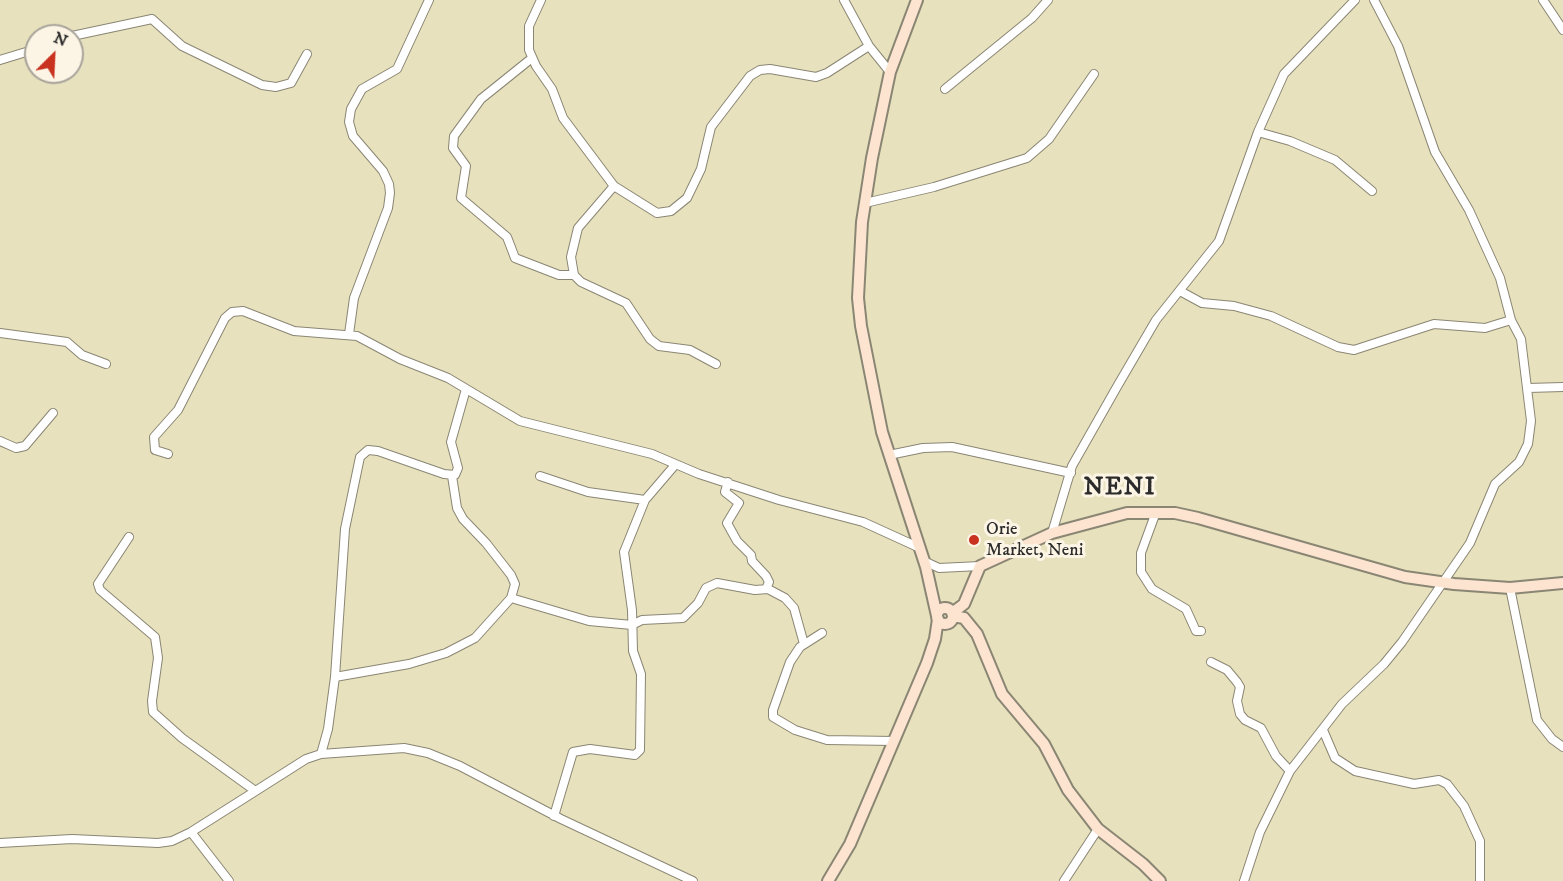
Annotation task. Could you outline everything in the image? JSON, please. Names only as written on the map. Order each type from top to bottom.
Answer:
[{"type":"street","points":[[349,334],[354,298],[385,217],[390,193],[382,171],[353,136],[349,122],[351,109],[362,89],[397,69],[429,0]]},
{"type":"street","points":[[541,0],[530,26],[529,50],[552,89],[567,126],[614,186],[648,210],[664,213],[671,211],[687,198],[705,157],[711,127],[750,76],[760,70],[770,69],[816,77],[828,73],[869,46]]},
{"type":"street","points":[[844,0],[869,46],[890,72]]},
{"type":"street","points":[[916,0],[890,72],[865,203],[858,266],[860,317],[882,432],[934,595],[946,616]]},
{"type":"street","points":[[945,89],[1032,18],[1048,0]]},
{"type":"street","points":[[1052,533],[1071,473],[1156,320],[1219,241],[1258,132],[1284,74],[1355,0]]},
{"type":"street","points":[[1244,881],[1260,832],[1290,771],[1342,704],[1384,664],[1444,583],[1470,543],[1495,484],[1519,462],[1528,444],[1531,421],[1521,339],[1511,320],[1500,278],[1469,210],[1435,152],[1398,46],[1374,0]]},
{"type":"street","points":[[1543,0],[1563,30]]},
{"type":"street","points":[[84,33],[152,19],[182,46],[262,85],[276,87],[291,83],[307,54]]},
{"type":"street","points":[[0,60],[24,53]]},
{"type":"street","points":[[532,58],[481,99],[454,136],[453,148],[466,166],[461,198],[507,237],[515,258],[559,275],[574,275]]},
{"type":"street","points":[[865,203],[934,187],[1027,158],[1050,139],[1094,74]]},
{"type":"street","points":[[1258,132],[1290,141],[1335,160],[1372,190]]},
{"type":"street","points":[[614,186],[578,228],[571,257],[574,275],[581,282],[626,303],[650,339],[659,346],[690,350],[716,364]]},
{"type":"street","points":[[1180,291],[1202,303],[1234,306],[1271,316],[1338,346],[1354,350],[1434,324],[1485,328],[1511,320]]},
{"type":"street","points":[[168,454],[155,450],[154,437],[178,410],[228,315],[243,311],[294,331],[349,334],[466,388],[520,421],[652,454],[675,465],[779,500],[863,522],[920,548]]},
{"type":"street","points":[[0,333],[67,342],[82,355],[106,364]]},
{"type":"street","points":[[1528,388],[1563,387]]},
{"type":"street","points":[[452,476],[458,468],[450,442],[466,388]]},
{"type":"street","points":[[0,441],[16,448],[25,446],[53,413]]},
{"type":"street","points":[[889,455],[923,448],[952,447],[1071,473]]},
{"type":"street","points":[[321,754],[328,729],[335,676],[345,529],[360,457],[368,450],[378,451],[452,476],[456,486],[457,508],[463,519],[486,543],[511,575],[515,584],[511,598],[475,638],[446,653],[409,664],[335,676]]},
{"type":"street","points":[[554,816],[573,752],[590,748],[635,755],[640,750],[641,674],[633,651],[623,560],[645,500],[675,465]]},
{"type":"street","points":[[540,476],[588,492],[645,500]]},
{"type":"street","points":[[728,482],[724,492],[739,504],[727,523],[737,541],[751,555],[752,561],[766,576],[769,582],[766,589]]},
{"type":"street","points":[[1156,512],[1141,553],[1141,572],[1152,589],[1186,609],[1196,631],[1201,632]]},
{"type":"street","points":[[924,561],[939,568],[980,566],[1052,533],[1126,513],[1156,512],[1175,513],[1221,524],[1405,578],[1510,588],[1563,584]]},
{"type":"street","points":[[129,537],[98,584],[100,590],[155,637],[158,658],[152,701],[153,712],[182,738],[254,790]]},
{"type":"street","points":[[828,881],[850,844],[946,616],[964,604],[980,566]]},
{"type":"street","points":[[511,598],[589,621],[632,626],[642,620],[683,618],[688,615],[706,588],[717,583],[766,589],[785,598],[794,608],[804,644]]},
{"type":"street","points":[[1510,588],[1537,720],[1552,740],[1563,747]]},
{"type":"street","points":[[946,616],[964,618],[976,634],[1002,694],[1044,744],[1068,790],[1098,829],[1143,864],[1160,881]]},
{"type":"street","points":[[822,633],[804,644],[789,662],[773,710],[773,717],[795,730],[827,740],[894,741]]},
{"type":"street","points":[[1211,662],[1227,670],[1237,682],[1240,687],[1237,701],[1240,714],[1245,720],[1262,728],[1276,756],[1290,771]]},
{"type":"street","points":[[1323,730],[1335,758],[1355,771],[1414,784],[1439,780],[1447,784],[1464,806],[1480,841],[1480,881]]},
{"type":"street","points":[[0,843],[72,839],[158,843],[191,832],[306,759],[321,754],[404,748],[428,753],[486,779],[554,816],[693,881]]},
{"type":"street","points":[[1064,881],[1098,829]]},
{"type":"street","points":[[191,832],[229,881]]},
{"type":"place","name":"Orie Market, Neni","points":[[974,540]]},
{"type":"district","name":"NENI","points":[[1120,489]]}]
